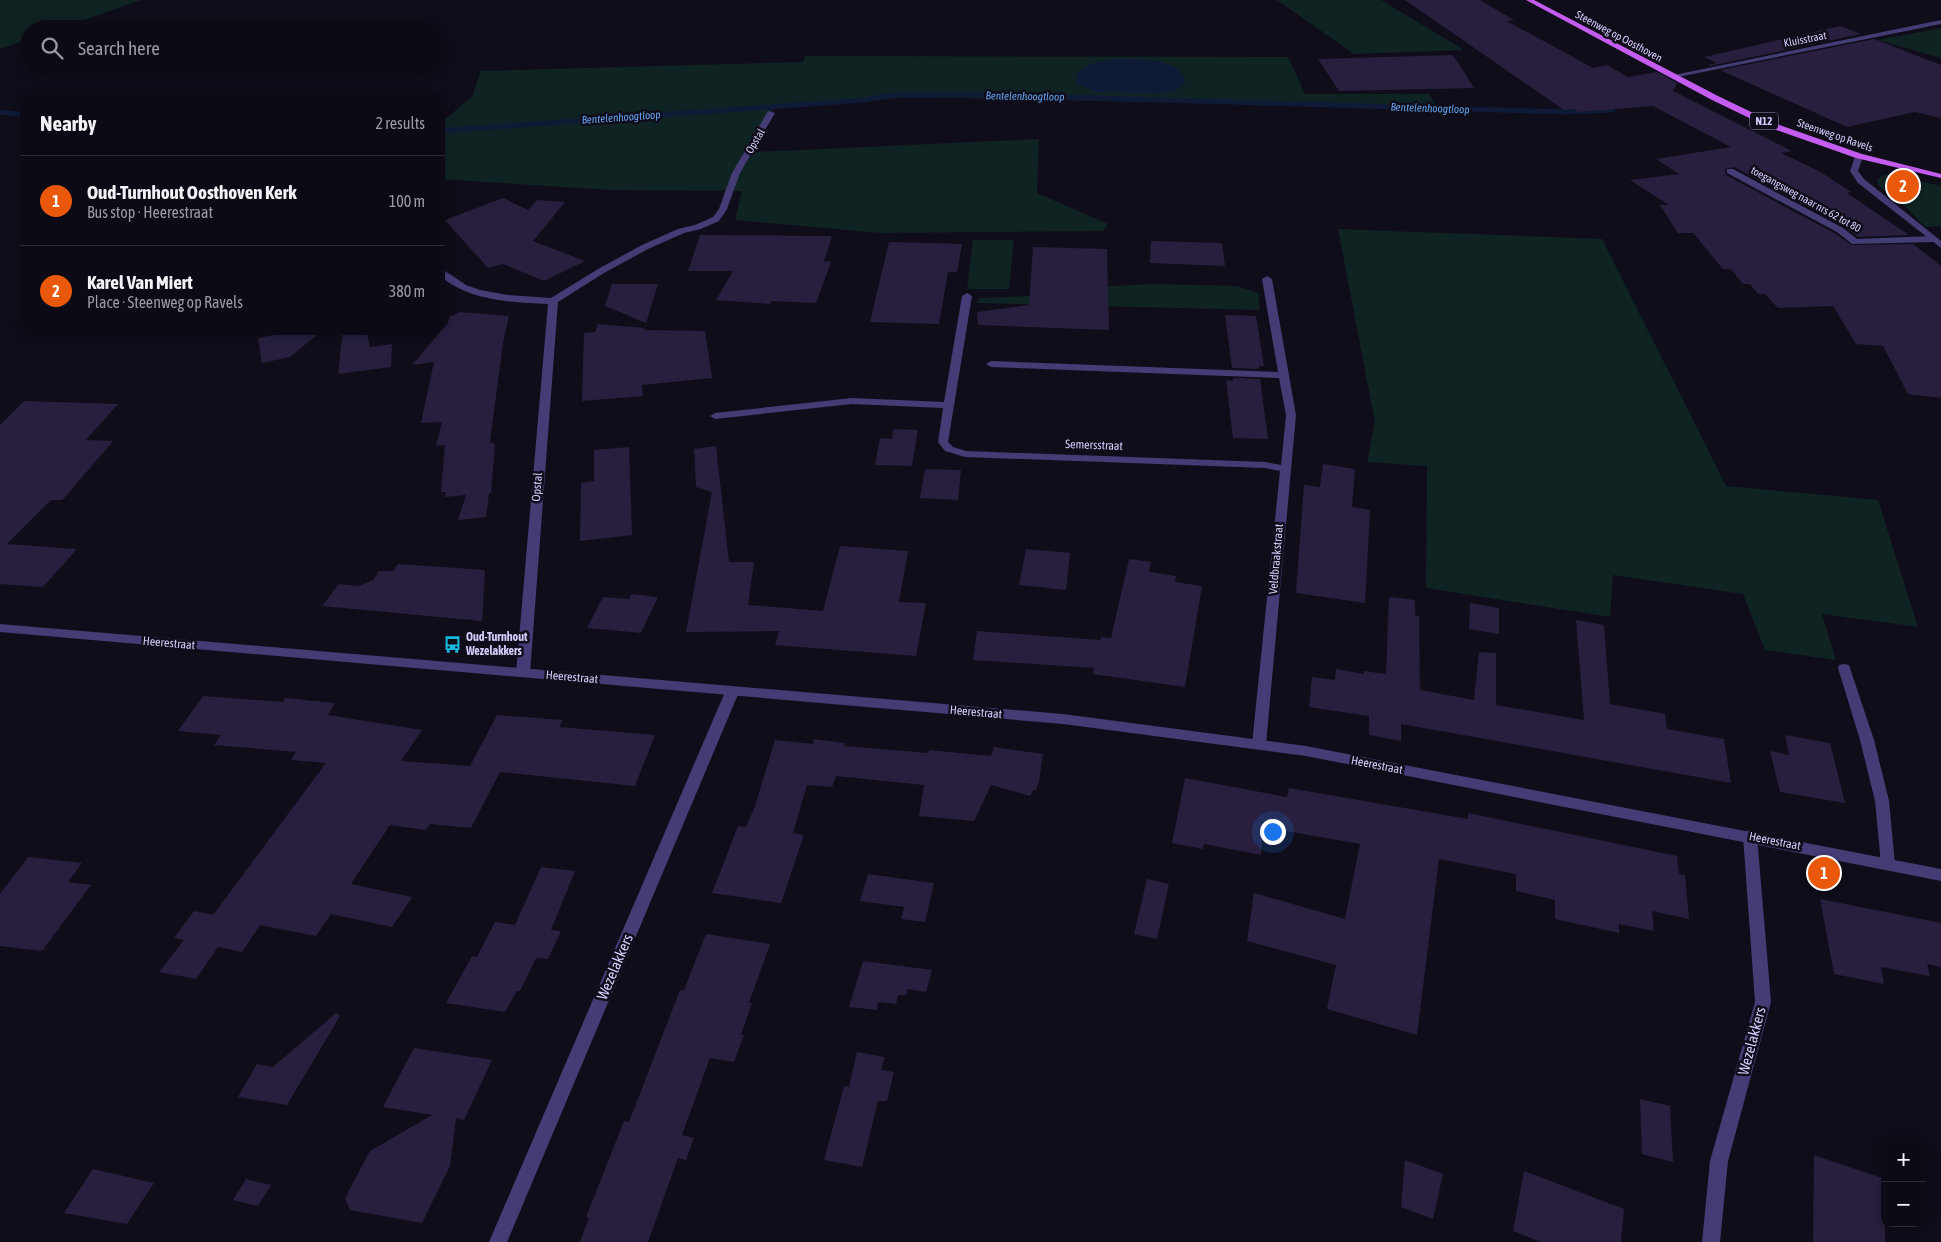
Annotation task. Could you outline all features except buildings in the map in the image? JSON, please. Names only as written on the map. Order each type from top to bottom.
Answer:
[{"type":"main road","name":"Steenweg op Oosthoven","points":[[1529,0],[1673,76]]},
{"type":"main road","name":"Steenweg op Ravels","points":[[1673,76],[1771,125],[1858,156],[1941,176]]},
{"type":"street","name":"Kluisstraat","points":[[1673,76],[1941,22]]},
{"type":"street","name":"Opstal","points":[[523,673],[553,301],[601,270],[645,247],[681,231],[698,228],[716,219],[723,209],[736,173],[771,113]]},
{"type":"street","points":[[1858,156],[1854,171],[1861,181],[1937,242]]},
{"type":"street","name":"toegangsweg naar nrs 62 tot 80","points":[[1730,171],[1840,230],[1855,242],[1937,242]]},
{"type":"street","points":[[445,276],[462,288],[490,295],[553,301]]},
{"type":"street","name":"Veldbraakstraat","points":[[1259,744],[1291,415],[1267,279]]},
{"type":"street","name":"Semersstraat","points":[[967,296],[943,442],[949,449],[964,454],[1264,465],[1285,469]]},
{"type":"street","points":[[990,364],[1284,375]]},
{"type":"street","points":[[715,416],[852,401],[949,405]]},
{"type":"street","name":"Heerestraat","points":[[0,628],[1063,719],[1306,751],[1750,836],[1941,875]]},
{"type":"street","points":[[1844,668],[1867,740],[1882,801],[1888,864]]},
{"type":"street","name":"Wezelakkers","points":[[498,1242],[732,692]]},
{"type":"street","name":"Wezelakkers","points":[[1711,1242],[1719,1161],[1763,1002],[1750,836]]},
{"type":"green space","points":[[0,0],[141,0],[84,20],[20,20],[20,42],[0,49]]},
{"type":"green space","points":[[1277,0],[1381,0],[1464,50],[1354,54]]},
{"type":"green space","points":[[1941,28],[1941,58],[1878,40]]},
{"type":"green space","points":[[805,56],[1288,57],[1305,94],[1429,94],[1437,108],[912,97],[774,108],[754,152],[1039,139],[1037,193],[1108,224],[1103,231],[881,233],[735,220],[742,191],[611,190],[445,179],[445,119],[472,97],[481,71],[803,62]]},
{"type":"green space","points":[[1888,174],[1941,186],[1941,226],[1926,227],[1908,209],[1879,186],[1877,181],[1881,176]]},
{"type":"green space","points":[[1338,229],[1602,239],[1726,486],[1878,500],[1918,627],[1822,614],[1836,660],[1765,650],[1743,594],[1613,575],[1610,617],[1426,588],[1427,466],[1367,462],[1375,422]]},
{"type":"green space","points":[[973,240],[1014,240],[1009,289],[967,289]]},
{"type":"green space","points":[[1152,284],[1237,286],[1258,293],[1260,310],[977,303],[980,298],[1028,296],[1093,287]]},
{"type":"water","points":[[1117,59],[1162,62],[1170,65],[1184,76],[1185,82],[1174,92],[1156,93],[1096,92],[1076,84],[1077,73],[1081,69],[1096,63]]},
{"type":"waterway","name":"Bentelenhoogtloop","points":[[445,131],[864,100],[895,95],[995,95],[1566,112],[1613,110]]},
{"type":"waterway","name":"Bentelenhoogtloop","points":[[0,112],[20,114]]},
{"type":"place","name":"Karel Van Miert","points":[[1903,186]]},
{"type":"place","name":"Oud-Turnhout Wezelakkers","points":[[452,644]]},
{"type":"place","name":"Oud-Turnhout Oosthoven Kerk","points":[[1824,873]]}]
